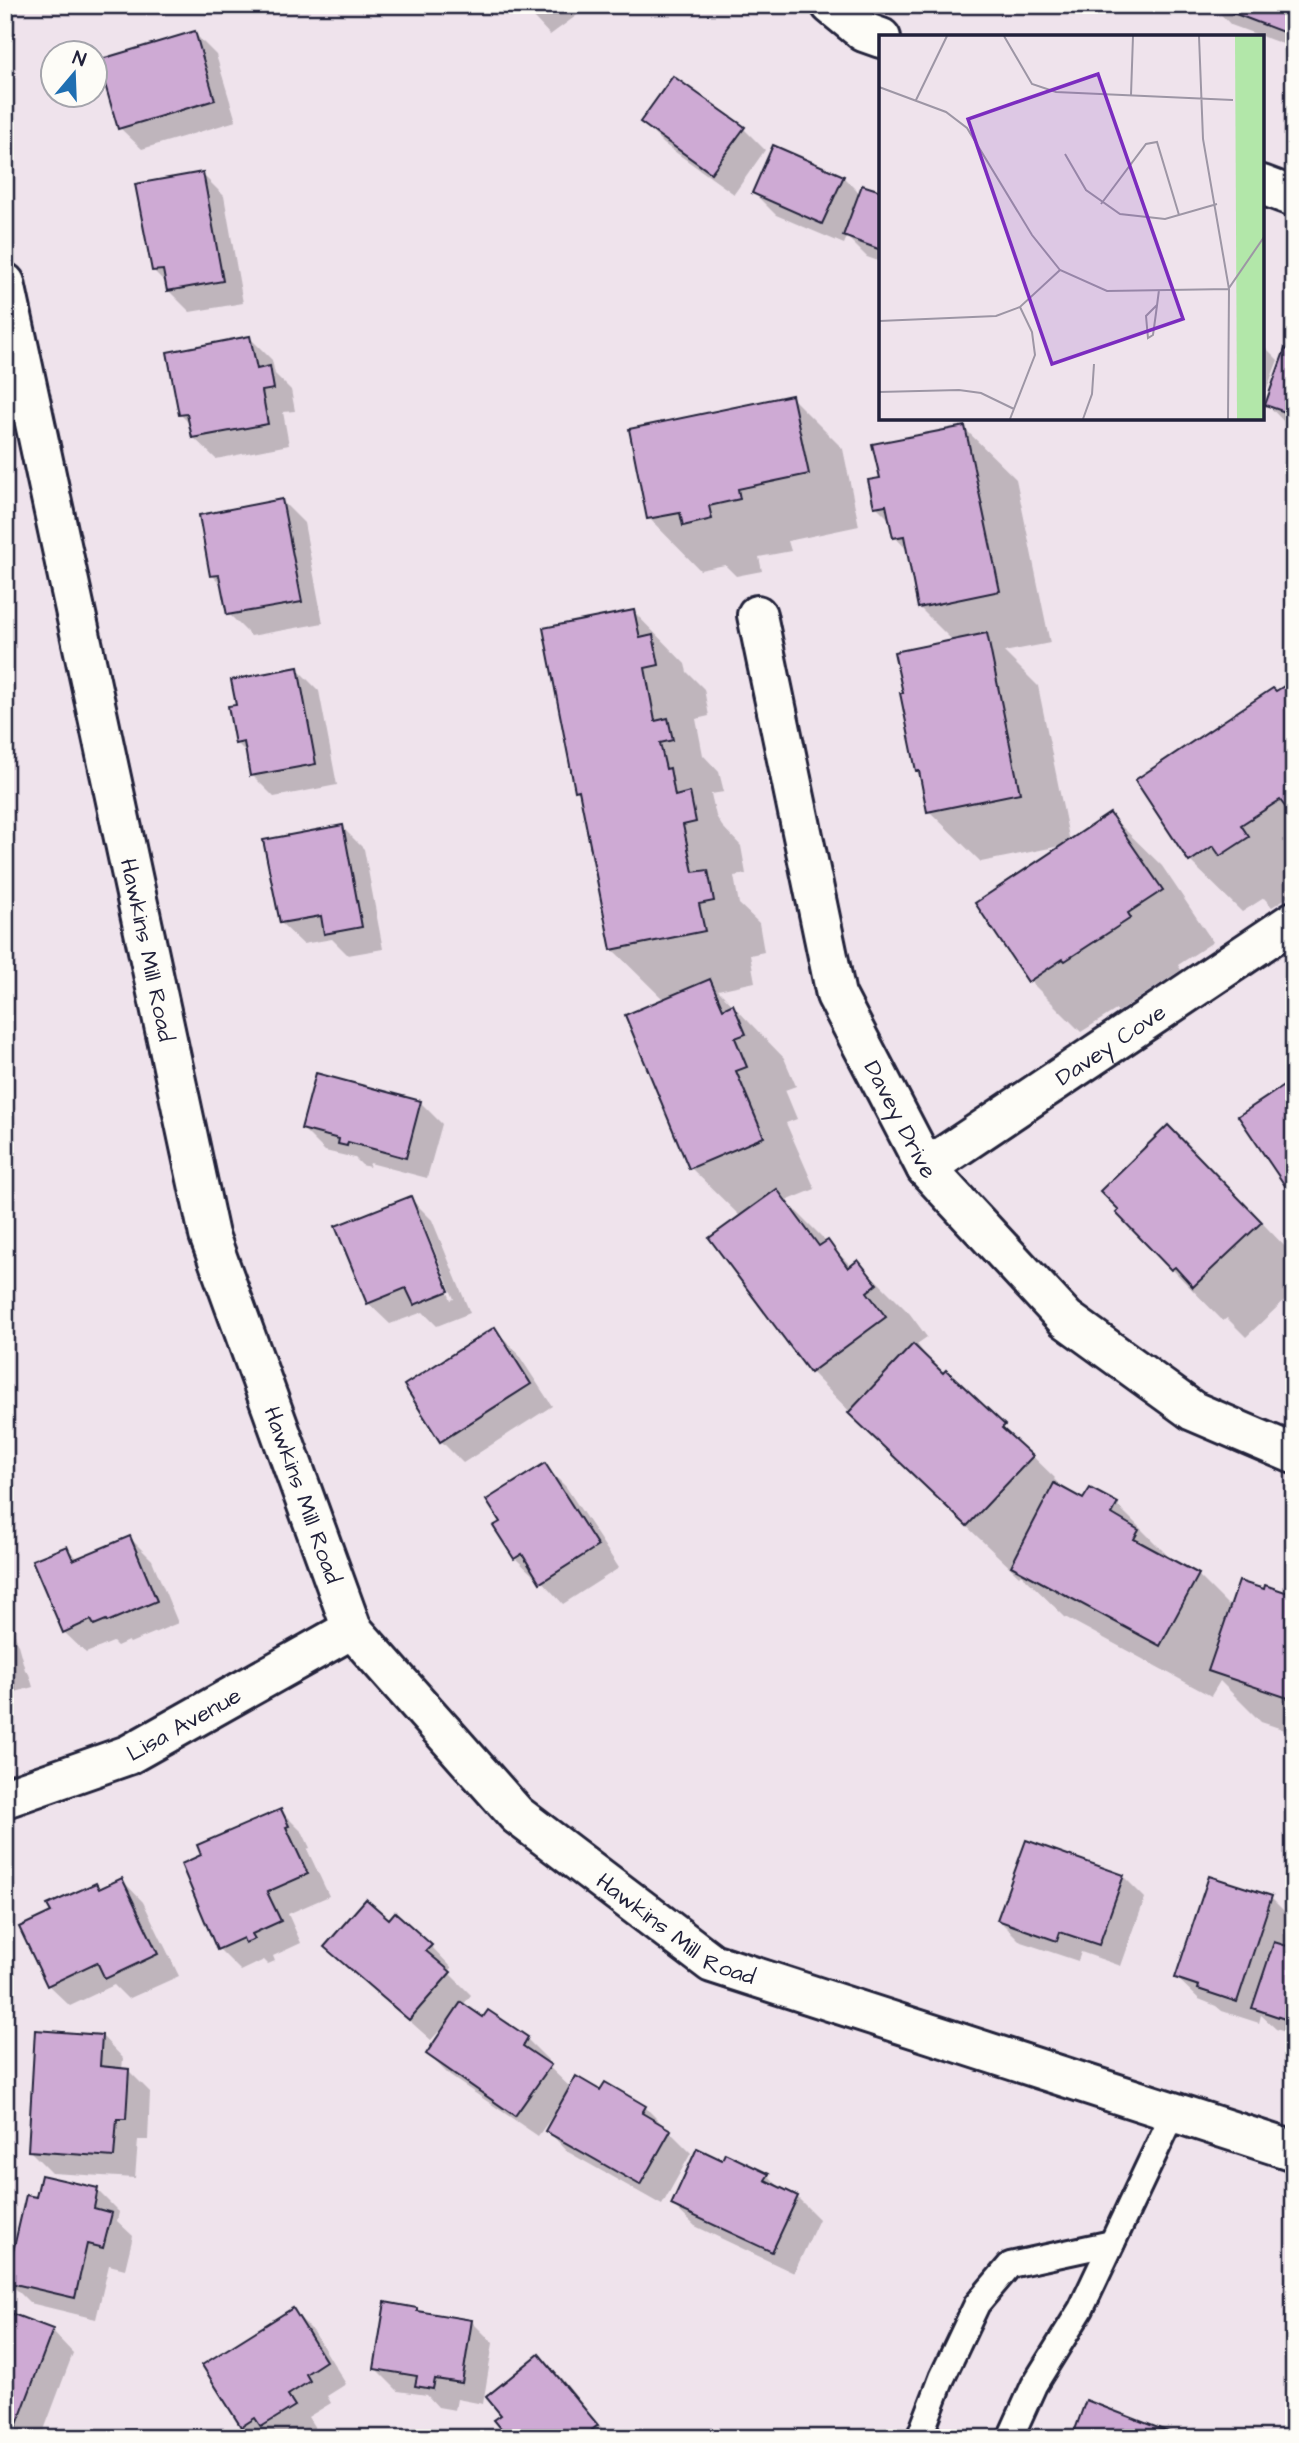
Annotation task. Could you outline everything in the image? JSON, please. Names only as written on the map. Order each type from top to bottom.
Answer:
[{"type":"street","points":[[831,5],[864,32],[879,37]]},
{"type":"street","points":[[1264,186],[1294,197]]},
{"type":"street","name":"Hawkins Mill Road","points":[[5,283],[209,1235],[352,1629],[517,1815],[712,1964],[1294,2151]]},
{"type":"street","name":"Davey Drive","points":[[757,615],[836,995],[926,1168],[1066,1320],[1193,1411],[1294,1454]]},
{"type":"street","name":"Davey Cove","points":[[926,1168],[1294,921]]},
{"type":"street","name":"Lisa Avenue","points":[[5,1798],[128,1755],[352,1629]]},
{"type":"lane","points":[[1010,2438],[1034,2385],[1082,2309],[1174,2112]]},
{"type":"lane","points":[[919,2438],[977,2304],[1010,2265],[1112,2244]]},
{"type":"building","points":[[1212,5],[1293,5],[1283,32]]},
{"type":"building","points":[[195,31],[215,100],[118,129],[108,94],[108,57]]},
{"type":"building","points":[[673,76],[745,127],[711,173],[640,122]]},
{"type":"building","points":[[773,145],[844,176],[822,224],[752,193]]},
{"type":"building","points":[[203,172],[223,281],[167,291],[163,270],[152,271],[135,184]]},
{"type":"building","points":[[862,185],[879,190],[879,249],[843,236]]},
{"type":"building","points":[[250,336],[257,369],[270,366],[274,389],[262,391],[268,424],[192,438],[187,414],[179,415],[167,352]]},
{"type":"building","points":[[1285,349],[1294,352],[1294,415],[1265,405]]},
{"type":"building","points":[[792,395],[809,474],[738,489],[740,499],[709,506],[712,519],[683,526],[680,513],[647,519],[629,429]]},
{"type":"building","points":[[965,426],[1000,591],[918,608],[904,536],[893,538],[886,505],[874,507],[868,480],[880,478],[872,444]]},
{"type":"building","points":[[282,499],[302,602],[227,615],[219,575],[210,576],[199,515]]},
{"type":"building","points":[[634,610],[640,638],[653,635],[659,665],[645,668],[655,721],[668,718],[673,740],[660,743],[666,769],[670,768],[675,796],[690,792],[696,822],[683,825],[693,872],[708,870],[714,901],[699,904],[705,931],[611,950],[579,790],[575,791],[543,628]]},
{"type":"building","points":[[987,633],[1020,793],[927,812],[919,771],[916,771],[894,652]]},
{"type":"building","points":[[298,667],[316,764],[250,776],[244,742],[235,744],[228,706],[236,705],[231,680]]},
{"type":"building","points":[[1294,680],[1294,803],[1286,808],[1280,800],[1241,825],[1249,837],[1220,856],[1213,846],[1189,862],[1135,780],[1273,688],[1276,691]]},
{"type":"building","points":[[1110,813],[1163,890],[1128,913],[1131,918],[1028,982],[975,903]]},
{"type":"building","points":[[343,825],[362,927],[324,934],[321,916],[280,923],[263,840]]},
{"type":"building","points":[[710,979],[723,1009],[733,1004],[746,1034],[735,1038],[747,1067],[736,1071],[764,1137],[689,1169],[625,1015]]},
{"type":"building","points":[[316,1073],[421,1101],[406,1158],[348,1142],[347,1146],[338,1144],[339,1139],[301,1129]]},
{"type":"building","points":[[1294,1079],[1294,1191],[1290,1193],[1238,1116]]},
{"type":"building","points":[[1168,1125],[1262,1222],[1193,1287],[1175,1267],[1171,1270],[1116,1213],[1119,1210],[1100,1191]]},
{"type":"building","points":[[777,1189],[819,1246],[828,1240],[848,1268],[858,1260],[877,1284],[867,1292],[886,1317],[810,1373],[709,1238]]},
{"type":"building","points":[[411,1196],[449,1291],[414,1305],[406,1288],[367,1304],[335,1226]]},
{"type":"building","points":[[495,1327],[531,1384],[440,1442],[404,1385]]},
{"type":"building","points":[[913,1344],[943,1373],[946,1370],[1005,1425],[1002,1428],[1033,1456],[967,1526],[848,1413]]},
{"type":"building","points":[[545,1463],[598,1546],[540,1583],[522,1554],[514,1559],[493,1526],[500,1522],[486,1500]]},
{"type":"building","points":[[1054,1483],[1083,1499],[1090,1488],[1118,1503],[1112,1514],[1139,1530],[1134,1539],[1199,1574],[1160,1646],[1011,1566]]},
{"type":"building","points":[[130,1536],[157,1601],[107,1622],[106,1620],[94,1625],[91,1620],[63,1633],[32,1560],[67,1546],[73,1560]]},
{"type":"building","points":[[1239,1581],[1264,1589],[1265,1585],[1294,1595],[1294,1700],[1208,1671]]},
{"type":"building","points":[[281,1809],[289,1826],[286,1827],[308,1874],[267,1892],[281,1921],[252,1934],[255,1939],[245,1943],[243,1938],[217,1950],[181,1864],[201,1855],[197,1845]]},
{"type":"building","points":[[1026,1840],[1124,1875],[1099,1945],[1060,1932],[1057,1941],[997,1920]]},
{"type":"building","points":[[1209,1876],[1272,1896],[1237,2002],[1175,1978]]},
{"type":"building","points":[[122,1878],[158,1954],[105,1979],[97,1962],[47,1986],[19,1927],[51,1912],[47,1905],[96,1883],[99,1889]]},
{"type":"building","points":[[366,1899],[389,1919],[395,1912],[432,1945],[426,1951],[451,1972],[409,2020],[324,1947]]},
{"type":"building","points":[[1274,1942],[1294,1948],[1294,2022],[1252,2008]]},
{"type":"building","points":[[461,2002],[483,2017],[488,2010],[528,2037],[523,2046],[551,2065],[515,2116],[426,2054]]},
{"type":"building","points":[[35,2030],[102,2035],[100,2066],[129,2069],[126,2119],[117,2119],[114,2157],[28,2151]]},
{"type":"building","points":[[576,2076],[600,2090],[605,2082],[646,2106],[642,2113],[671,2130],[640,2185],[545,2131]]},
{"type":"building","points":[[697,2148],[722,2160],[725,2153],[769,2174],[765,2180],[798,2196],[772,2252],[671,2205]]},
{"type":"building","points":[[41,2175],[98,2188],[94,2208],[112,2213],[103,2248],[87,2244],[75,2298],[6,2282],[26,2195],[36,2197]]},
{"type":"building","points":[[385,2302],[417,2308],[417,2311],[472,2320],[462,2383],[435,2379],[433,2389],[415,2386],[417,2376],[374,2369]]},
{"type":"building","points":[[293,2308],[326,2361],[306,2374],[310,2381],[288,2395],[295,2406],[261,2427],[255,2418],[241,2427],[202,2365]]},
{"type":"building","points":[[5,2311],[53,2329],[16,2427],[5,2423]]},
{"type":"building","points":[[539,2354],[598,2425],[582,2438],[509,2438],[494,2420],[501,2415],[486,2397]]},
{"type":"building","points":[[1086,2400],[1184,2438],[1072,2438]]}]
